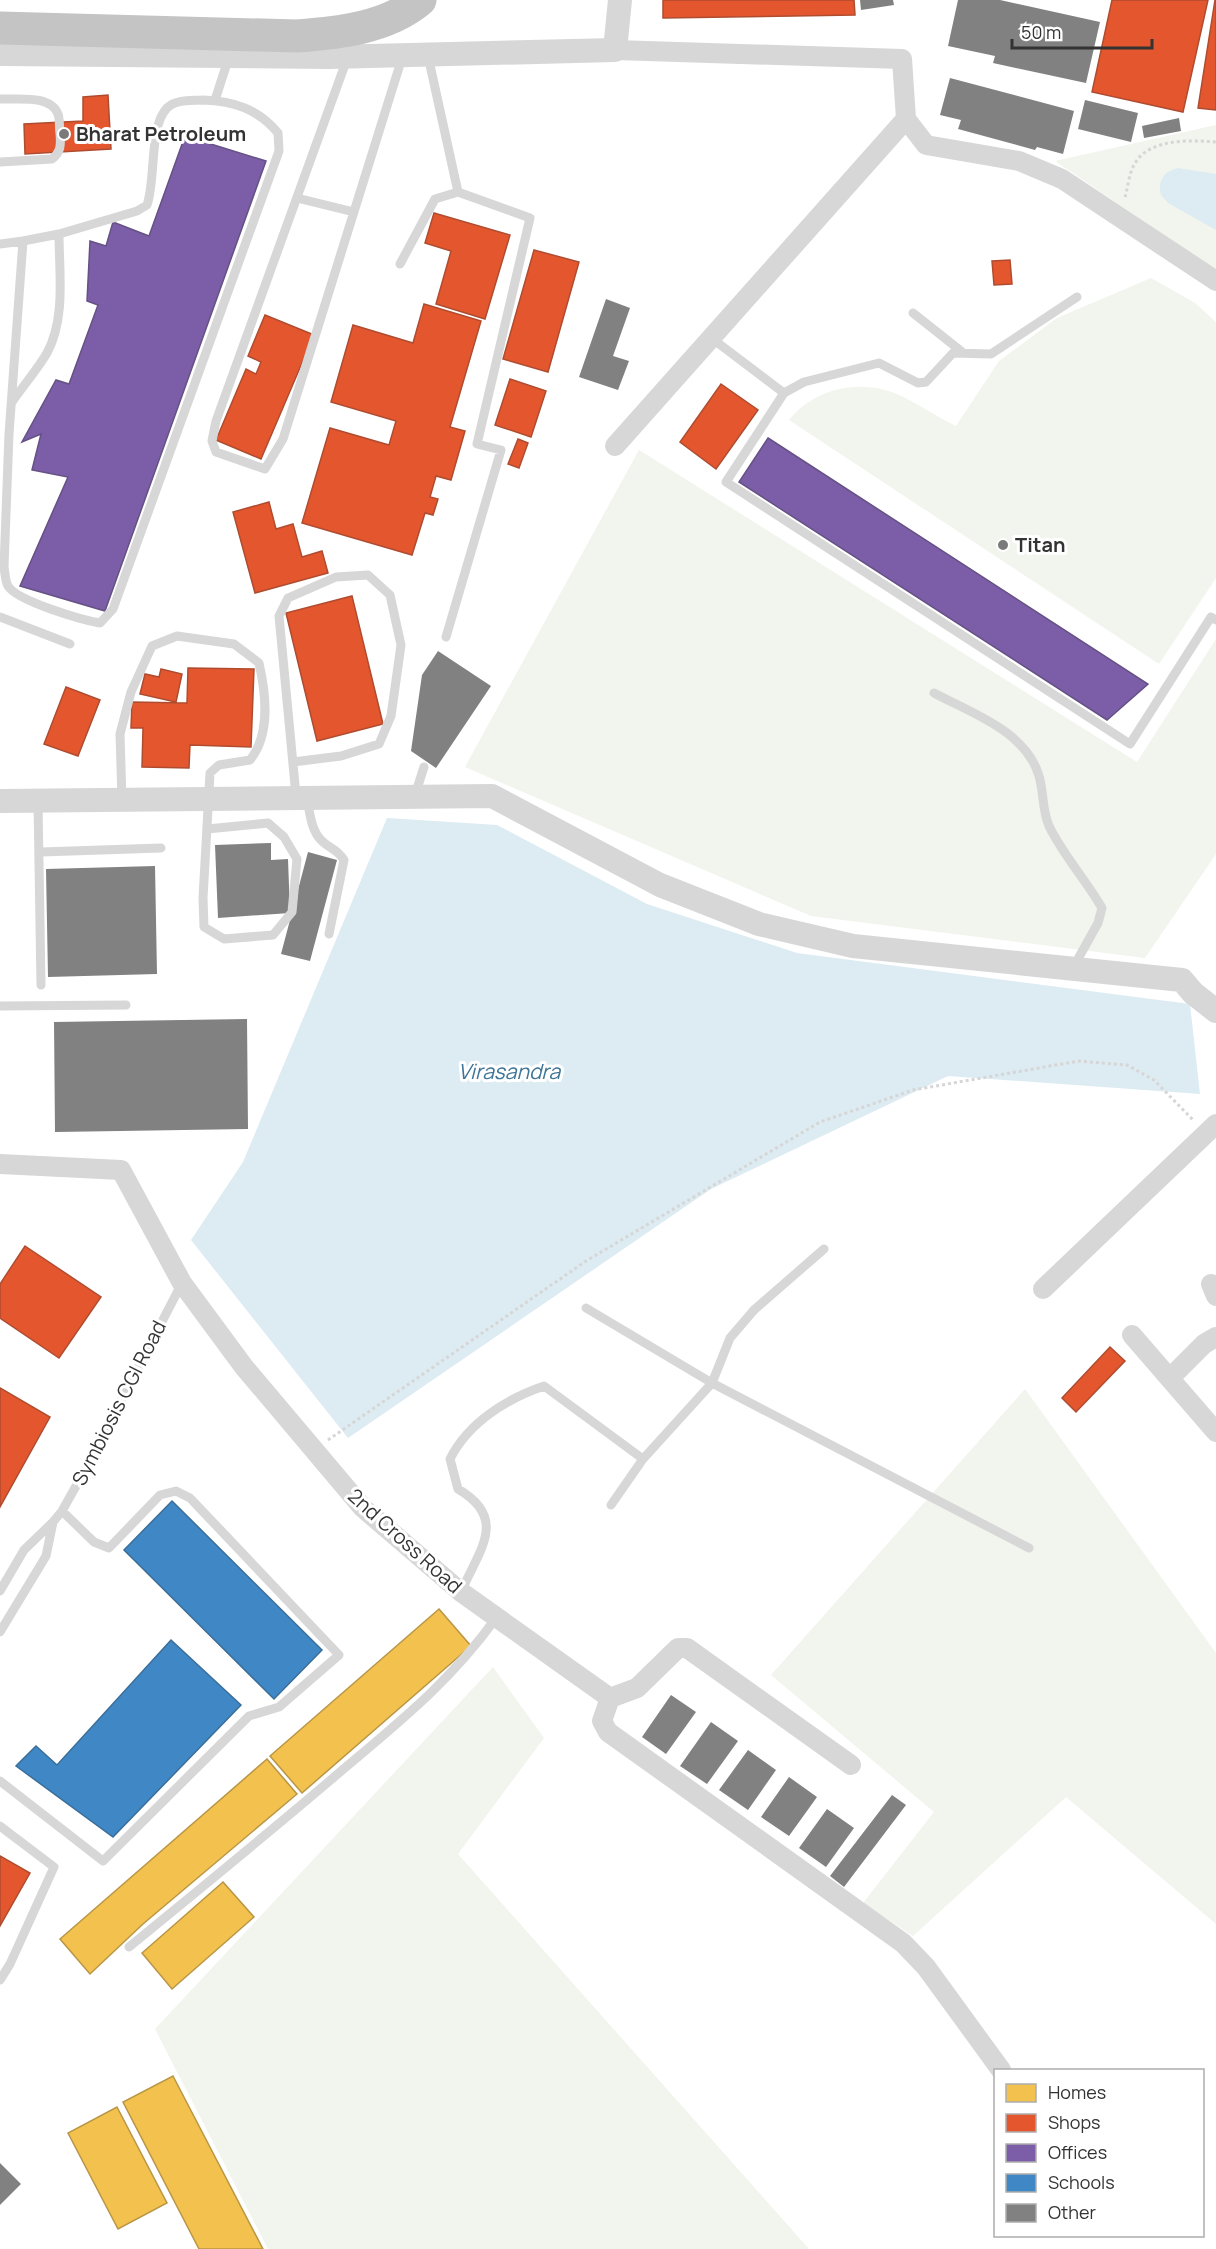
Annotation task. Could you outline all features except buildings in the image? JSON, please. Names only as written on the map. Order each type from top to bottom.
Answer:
[{"type":"highway","points":[[0,7],[306,20],[331,17],[375,0]]},
{"type":"highway","points":[[0,28],[297,36],[337,33],[380,22],[420,0]]},
{"type":"street","points":[[615,50],[620,0]]},
{"type":"street","points":[[0,54],[229,57],[615,50],[902,59],[906,119],[926,144],[1019,161],[1062,179],[1216,281]]},
{"type":"street","points":[[615,446],[906,119]]},
{"type":"street","points":[[0,801],[492,796],[660,885],[759,924],[854,946],[1182,980],[1193,993],[1216,1011]]},
{"type":"street","points":[[1043,1288],[1211,1128]]},
{"type":"street","name":"2nd Cross Road","points":[[0,1164],[121,1170],[182,1283],[244,1367],[363,1508],[460,1592],[610,1698]]},
{"type":"street","points":[[1132,1335],[1216,1432]]},
{"type":"street","points":[[1170,1378],[1204,1344],[1216,1337]]},
{"type":"street","points":[[851,1765],[687,1648],[678,1648],[637,1688],[610,1698],[602,1721],[608,1732],[903,1943],[926,1967],[1000,2069]]},
{"type":"lane","points":[[348,56],[216,421],[212,441],[216,452],[258,468],[265,469],[270,464],[283,439],[403,55]]},
{"type":"lane","points":[[427,55],[458,192]]},
{"type":"lane","points":[[215,100],[229,57]]},
{"type":"lane","points":[[0,99],[45,101],[52,106],[58,114],[61,146],[58,155],[52,159],[0,162]]},
{"type":"lane","points":[[0,244],[59,234],[137,211],[147,205],[152,192],[158,125],[167,109],[179,102],[215,100],[244,106],[270,123],[278,133],[279,151],[113,609],[100,623],[85,621],[18,595],[8,585],[4,567],[4,434],[10,404],[23,241]]},
{"type":"lane","points":[[400,264],[435,198],[458,192],[530,218],[477,444],[501,450],[446,637]]},
{"type":"lane","points":[[297,198],[354,212]]},
{"type":"lane","points":[[10,404],[47,352],[53,337],[60,307],[59,234]]},
{"type":"lane","points":[[913,313],[961,351],[976,355],[991,354],[1077,297]]},
{"type":"lane","points":[[710,338],[784,393]]},
{"type":"lane","points":[[961,351],[953,353],[927,382],[918,383],[879,363],[804,382],[784,393],[726,482],[1130,744],[1212,617],[1216,620]]},
{"type":"lane","points":[[293,762],[341,756],[379,744],[391,716],[401,645],[390,595],[368,575],[336,578],[288,598],[279,616],[293,762],[302,798],[314,831],[323,843],[337,849],[344,860],[329,934]]},
{"type":"lane","points":[[0,617],[70,644]]},
{"type":"lane","points":[[122,800],[120,734],[131,692],[152,646],[177,636],[234,644],[259,663],[266,693],[262,735],[258,750],[250,760],[219,765],[210,772],[203,898],[204,927],[224,939],[273,935],[291,912],[297,859],[284,837],[268,823],[207,829]]},
{"type":"lane","points":[[934,693],[1012,736],[1029,757],[1039,777],[1042,806],[1050,827],[1102,908],[1098,922],[1072,969]]},
{"type":"lane","points":[[414,797],[424,767]]},
{"type":"lane","points":[[38,801],[41,852],[41,985]]},
{"type":"lane","points":[[41,852],[161,848]]},
{"type":"lane","points":[[0,1006],[126,1005]]},
{"type":"lane","points":[[611,1505],[643,1458],[712,1383],[730,1338],[754,1310],[824,1250]]},
{"type":"lane","name":"Symbiosis CGI Road","points":[[0,1591],[24,1550],[62,1511],[182,1283]]},
{"type":"lane","points":[[586,1308],[712,1383],[1029,1548]]},
{"type":"lane","points":[[460,1592],[488,1530],[486,1514],[473,1498],[458,1489],[450,1459],[468,1430],[521,1394],[544,1386],[643,1458]]},
{"type":"lane","points":[[0,1780],[103,1861],[249,1716],[279,1707],[339,1654],[190,1498],[176,1491],[160,1495],[109,1548],[94,1542],[62,1511]]},
{"type":"lane","name":"Symbiosis CGI Road","points":[[0,1632],[46,1556],[53,1522]]},
{"type":"lane","points":[[129,1947],[253,1846],[432,1694],[469,1655],[496,1618]]},
{"type":"lane","points":[[0,1826],[54,1867],[10,1964],[0,1980]]},
{"type":"path","points":[[1125,198],[1134,165],[1148,149],[1178,142],[1216,142]]},
{"type":"path","points":[[314,1450],[586,1261],[820,1122],[914,1090],[1079,1061],[1127,1065],[1154,1080],[1211,1128]]},
{"type":"shaded area","points":[[1216,125],[1216,270],[1055,161]]},
{"type":"shaded area","points":[[1151,278],[1195,303],[1216,322],[1216,578],[1159,664],[789,420],[812,400],[825,394],[840,389],[869,387],[899,395],[956,426],[999,361],[1057,318]]},
{"type":"shaded area","points":[[639,450],[1137,762],[1216,639],[1216,854],[1145,958],[811,916],[465,767]]},
{"type":"shaded area","points":[[1025,1389],[1216,1653],[1216,1924],[1066,1797],[913,1936],[863,1903],[934,1812],[771,1675]]},
{"type":"shaded area","points":[[493,1667],[544,1738],[458,1854],[809,2249],[268,2249],[155,2029]]},
{"type":"water","points":[[1178,168],[1216,174],[1216,230],[1168,203],[1161,195],[1160,185],[1163,177]]},
{"type":"water","name":"Virasandra","points":[[387,818],[497,825],[647,904],[797,953],[1190,1004],[1200,1094],[948,1076],[711,1189],[348,1438],[191,1240],[243,1162]]},
{"type":"place","name":"Bharat Petroleum","points":[[64,134]]},
{"type":"place","name":"Titan","points":[[1003,545]]}]
